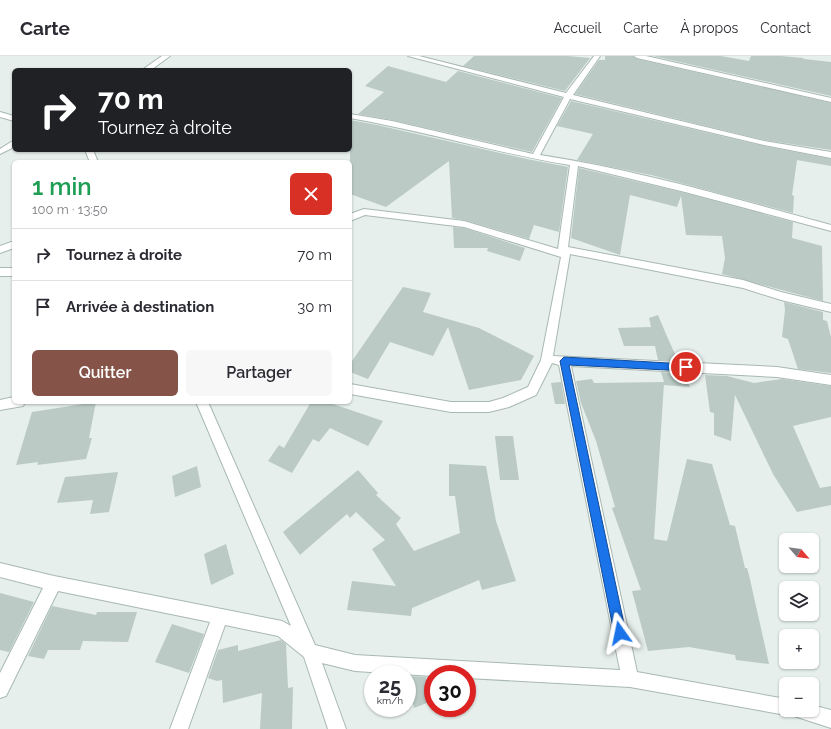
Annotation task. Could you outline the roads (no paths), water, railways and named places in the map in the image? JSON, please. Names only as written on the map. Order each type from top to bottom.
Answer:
[{"type":"street","points":[[149,68],[167,56]]},
{"type":"street","points":[[410,56],[764,143],[831,154]]},
{"type":"street","points":[[535,156],[568,96],[597,56]]},
{"type":"street","points":[[637,56],[831,100]]},
{"type":"street","points":[[0,114],[12,118]]},
{"type":"street","points":[[352,116],[392,123],[686,189],[831,228]]},
{"type":"street","points":[[0,152],[12,145]]},
{"type":"street","points":[[352,389],[451,407],[489,407],[505,403],[532,391],[547,360],[564,252],[574,163]]},
{"type":"street","points":[[352,217],[364,212],[464,224],[564,252],[742,284],[776,295],[831,308]]},
{"type":"street","points":[[0,250],[12,245]]},
{"type":"street","points":[[0,272],[12,272]]},
{"type":"street","points":[[547,360],[777,372],[831,380]]},
{"type":"street","points":[[564,361],[630,679]]},
{"type":"street","points":[[0,405],[12,403]]},
{"type":"street","points":[[203,404],[310,652],[337,729]]},
{"type":"street","points":[[0,570],[220,618],[282,629],[310,652],[355,663],[630,679],[779,706]]},
{"type":"street","points":[[0,690],[54,583]]},
{"type":"street","points":[[179,729],[220,618]]},
{"type":"street","points":[[819,716],[831,719]]}]
